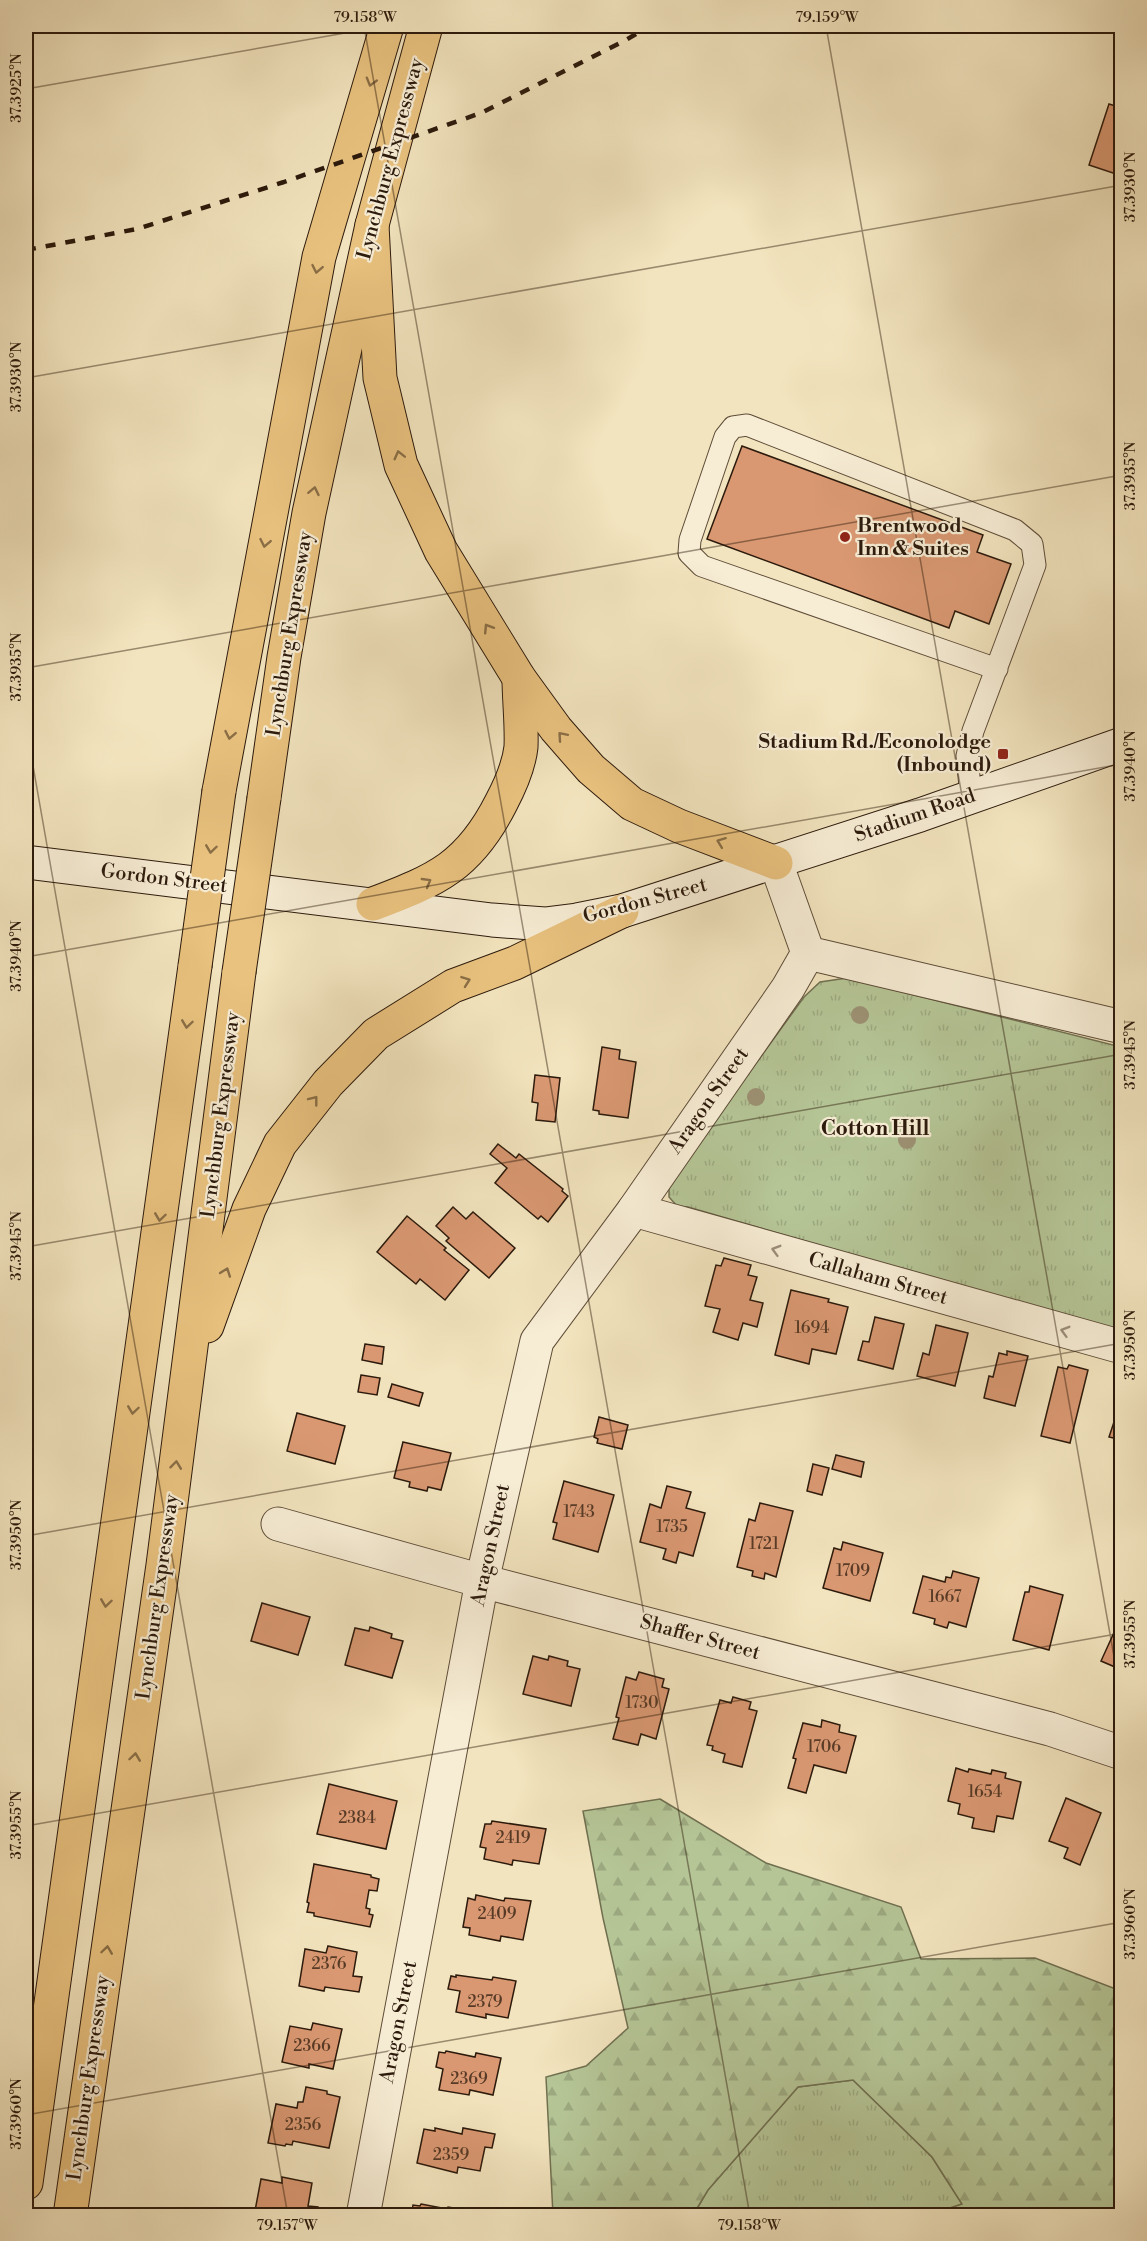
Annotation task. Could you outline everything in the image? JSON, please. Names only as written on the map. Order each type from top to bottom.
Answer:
[{"type":"highway","name":"Lynchburg Expressway","points":[[26,2183],[219,791],[319,257],[387,26]]},
{"type":"highway","name":"Lynchburg Expressway","points":[[70,2216],[163,1565],[239,972],[284,657],[309,513],[372,225],[426,26]]},
{"type":"highway","points":[[372,225],[380,378],[401,465],[441,551],[519,678],[556,729],[591,769],[632,804],[776,863]]},
{"type":"highway","points":[[373,904],[422,886],[458,863],[488,829],[510,785],[521,749],[519,678]]},
{"type":"highway","points":[[185,1387],[253,1199],[280,1144],[328,1083],[376,1034],[453,986],[515,963],[622,911]]},
{"type":"street","name":"Stadium Road","points":[[776,863],[1122,744]]},
{"type":"street","name":"Gordon Street","points":[[26,862],[492,920],[545,924],[622,911],[776,863]]},
{"type":"street","points":[[776,863],[808,953],[1122,1027]]},
{"type":"street","name":"Aragon Street","points":[[363,2216],[482,1581],[537,1341],[634,1210],[788,988],[808,953]]},
{"type":"street","name":"Callaham Street","points":[[634,1210],[1122,1347]]},
{"type":"street","name":"Shaffer Street","points":[[278,1524],[482,1581],[1050,1729],[1122,1753]]},
{"type":"lane","points":[[971,797],[967,756],[1035,565],[1032,544],[1015,530],[747,425],[733,427],[725,437],[690,540],[689,553],[702,566],[997,669]]},
{"type":"green space","points":[[847,978],[1121,1047],[1121,1333],[688,1207],[677,1206],[669,1197],[669,1183],[804,997],[820,982]]},
{"type":"green space","points":[[660,1799],[766,1863],[901,1907],[921,1959],[1035,1958],[1121,1991],[1121,2215],[929,2215],[962,2204],[932,2157],[853,2080],[798,2087],[708,2190],[693,2215],[553,2215],[546,2077],[586,2066],[628,2028],[603,1918],[583,1811]]},
{"type":"green space","points":[[853,2080],[932,2157],[962,2204],[929,2216],[847,2216],[828,2213],[826,2216],[693,2216],[708,2190],[798,2087]]},
{"type":"building","points":[[1109,104],[1122,108],[1122,176],[1089,165]]},
{"type":"building","name":"Brentwood Inn & Suites","points":[[742,446],[983,535],[977,552],[1011,564],[989,624],[955,611],[949,628],[707,539]]},
{"type":"building","points":[[602,1047],[620,1050],[619,1059],[636,1062],[628,1118],[599,1114],[599,1111],[593,1110]]},
{"type":"building","points":[[535,1075],[560,1078],[555,1122],[536,1120],[538,1103],[532,1102]]},
{"type":"building","points":[[498,1144],[516,1158],[519,1154],[563,1189],[562,1191],[568,1196],[548,1222],[541,1216],[538,1219],[495,1183],[507,1168],[490,1154]]},
{"type":"building","points":[[453,1207],[466,1219],[473,1212],[515,1248],[489,1278],[446,1241],[449,1238],[436,1226]]},
{"type":"building","points":[[407,1216],[469,1270],[445,1300],[420,1279],[416,1284],[377,1252]]},
{"type":"building","points":[[724,1258],[751,1265],[748,1275],[757,1277],[750,1300],[763,1303],[757,1327],[743,1323],[738,1340],[713,1332],[720,1309],[705,1306],[716,1265],[721,1266]]},
{"type":"building","points":[[791,1290],[829,1299],[828,1302],[848,1307],[836,1354],[812,1349],[809,1364],[775,1355]]},
{"type":"building","points":[[875,1317],[904,1324],[893,1369],[858,1360],[863,1341],[869,1342]]},
{"type":"building","points":[[936,1325],[968,1333],[955,1386],[917,1376],[923,1353],[929,1355]]},
{"type":"building","points":[[365,1344],[384,1347],[382,1364],[362,1360]]},
{"type":"building","points":[[1007,1351],[1028,1356],[1015,1406],[984,1398],[989,1376],[993,1377],[999,1353],[1007,1355]]},
{"type":"building","points":[[1069,1365],[1088,1370],[1070,1443],[1041,1436],[1058,1367],[1067,1369]]},
{"type":"building","points":[[361,1375],[380,1378],[377,1395],[358,1392]]},
{"type":"building","points":[[392,1384],[423,1393],[419,1406],[388,1397]]},
{"type":"building","points":[[1122,1398],[1122,1440],[1109,1437]]},
{"type":"building","points":[[297,1413],[345,1426],[335,1464],[287,1451]]},
{"type":"building","points":[[599,1417],[628,1425],[622,1449],[597,1443],[598,1439],[594,1437]]},
{"type":"building","points":[[403,1442],[451,1453],[441,1490],[428,1487],[427,1491],[409,1487],[410,1482],[394,1478]]},
{"type":"building","points":[[836,1455],[864,1462],[861,1477],[832,1469]]},
{"type":"building","points":[[813,1464],[829,1468],[822,1495],[807,1491]]},
{"type":"building","points":[[564,1481],[614,1495],[598,1552],[553,1539],[557,1523],[553,1522]]},
{"type":"building","points":[[667,1486],[691,1492],[686,1508],[705,1513],[693,1556],[679,1552],[676,1563],[663,1559],[666,1549],[640,1542],[650,1504],[661,1508]]},
{"type":"building","points":[[760,1503],[793,1511],[776,1577],[765,1573],[764,1579],[752,1576],[753,1571],[737,1567],[749,1519],[755,1521]]},
{"type":"building","points":[[843,1542],[883,1553],[870,1601],[823,1588],[834,1548],[841,1550]]},
{"type":"building","points":[[953,1571],[979,1578],[966,1627],[949,1622],[947,1628],[934,1624],[935,1619],[913,1613],[923,1576],[945,1582],[946,1577],[951,1578]]},
{"type":"building","points":[[1030,1586],[1063,1595],[1049,1650],[1013,1640],[1025,1592],[1029,1592]]},
{"type":"building","points":[[262,1603],[310,1617],[298,1655],[251,1641]]},
{"type":"building","points":[[1122,1615],[1122,1670],[1101,1661]]},
{"type":"building","points":[[370,1627],[392,1634],[391,1638],[403,1641],[392,1678],[345,1665],[355,1628],[369,1631]]},
{"type":"building","points":[[533,1656],[548,1660],[549,1656],[568,1661],[567,1666],[580,1669],[571,1706],[523,1694]]},
{"type":"building","points":[[639,1672],[664,1679],[662,1687],[669,1689],[656,1739],[641,1734],[638,1745],[613,1739],[626,1677],[636,1680]]},
{"type":"building","points":[[733,1697],[751,1702],[749,1709],[757,1711],[742,1767],[723,1762],[725,1754],[712,1750],[713,1746],[707,1745],[720,1700],[731,1703]]},
{"type":"building","points":[[822,1720],[840,1725],[839,1732],[856,1736],[846,1773],[814,1765],[806,1793],[788,1788],[796,1759],[793,1758],[803,1723],[821,1727]]},
{"type":"building","points":[[956,1768],[968,1772],[969,1769],[991,1774],[992,1770],[1006,1773],[1005,1778],[1021,1782],[1013,1819],[997,1816],[994,1832],[972,1828],[974,1818],[958,1814],[960,1804],[948,1801]]},
{"type":"building","points":[[329,1784],[397,1801],[386,1849],[317,1834]]},
{"type":"building","points":[[1066,1798],[1101,1813],[1080,1865],[1064,1858],[1068,1848],[1049,1841]]},
{"type":"building","points":[[492,1821],[546,1829],[539,1864],[513,1860],[512,1865],[484,1859],[486,1848],[480,1847],[485,1824],[491,1824]]},
{"type":"building","points":[[314,1864],[371,1875],[379,1879],[377,1891],[369,1890],[366,1908],[370,1909],[369,1914],[373,1915],[370,1927],[314,1916],[314,1913],[307,1912]]},
{"type":"building","points":[[476,1895],[504,1901],[505,1898],[531,1901],[523,1940],[501,1936],[500,1941],[469,1935],[470,1928],[463,1927],[468,1898],[475,1900]]},
{"type":"building","points":[[328,1946],[357,1952],[353,1976],[362,1977],[359,1992],[325,1987],[324,1991],[299,1986],[305,1949],[326,1953]]},
{"type":"building","points":[[456,1975],[516,1981],[508,2018],[486,2014],[486,2018],[456,2012],[460,1991],[448,1989],[451,1976],[456,1977]]},
{"type":"building","points":[[313,2023],[342,2029],[333,2069],[309,2064],[309,2068],[282,2062],[290,2026],[311,2030]]},
{"type":"building","points":[[446,2051],[475,2057],[476,2053],[501,2058],[493,2095],[470,2090],[469,2095],[439,2090],[443,2069],[436,2067],[439,2052],[445,2053]]},
{"type":"building","points":[[306,2087],[327,2091],[327,2094],[340,2097],[329,2148],[293,2141],[292,2145],[286,2144],[285,2146],[268,2143],[276,2104],[297,2108],[298,2102],[303,2102]]},
{"type":"building","points":[[435,2128],[462,2134],[463,2128],[495,2134],[492,2148],[485,2147],[480,2171],[458,2167],[457,2173],[417,2163],[424,2129],[435,2131]]},
{"type":"building","points":[[282,2177],[312,2183],[308,2206],[318,2207],[317,2216],[254,2216],[261,2179],[282,2183]]},
{"type":"building","points":[[421,2204],[473,2211],[472,2216],[411,2216],[413,2205],[420,2206]]},
{"type":"railway","points":[[26,250],[137,229],[284,182],[481,113],[626,40],[649,26]]},
{"type":"place","name":"Brentwood Inn & Suites","points":[[845,537]]},
{"type":"place","name":"Stadium Rd./Econolodge (Inbound)","points":[[1003,754]]},
{"type":"district","name":"Cotton Hill","points":[[875,1129]]}]
